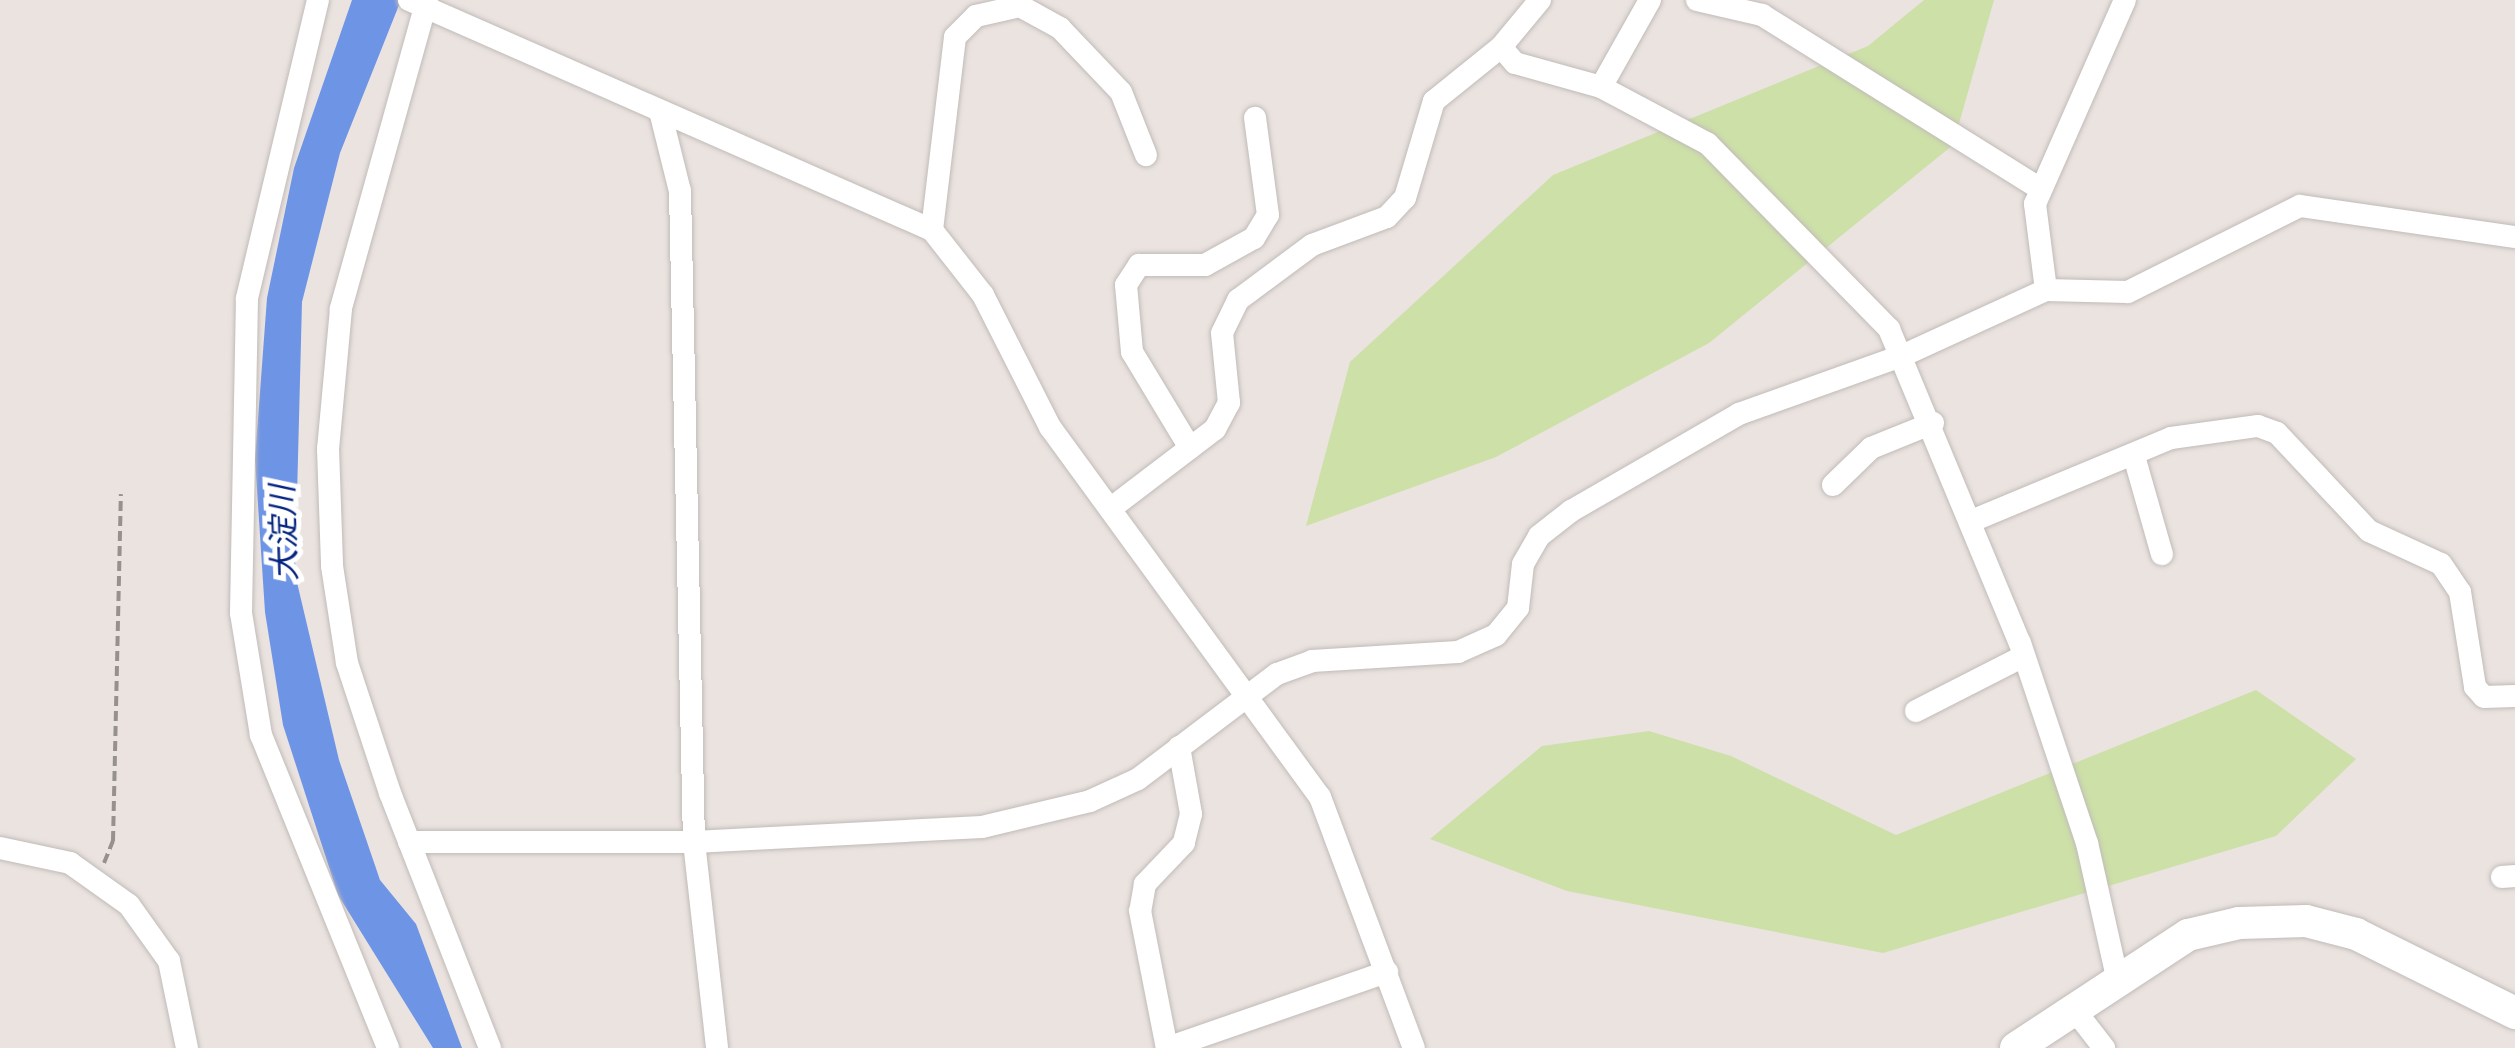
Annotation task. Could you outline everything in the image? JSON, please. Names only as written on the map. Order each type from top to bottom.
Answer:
[{"type":"street","points":[[318,0],[247,299],[241,613],[261,734],[388,1048]]},
{"type":"street","points":[[1110,508],[1190,448],[1229,404],[1222,333],[1238,300],[1312,245],[1388,217],[1405,198],[1434,101],[1501,47],[1540,0]]},
{"type":"street","points":[[1601,87],[1650,0]]},
{"type":"street","points":[[1698,0],[1762,14],[2040,190]]},
{"type":"street","points":[[2046,290],[2040,190],[2125,0]]},
{"type":"street","points":[[490,1048],[409,842],[347,663],[328,449],[341,309],[418,2],[932,230],[983,295],[1050,427],[1320,797],[1414,1048]]},
{"type":"street","points":[[932,230],[954,37],[976,16],[1020,6],[1060,28],[1121,92],[1146,155]]},
{"type":"street","points":[[1501,47],[1515,63],[1601,87],[1708,144],[1904,356],[1974,520],[2088,843],[2116,977]]},
{"type":"street","points":[[660,112],[680,191],[686,307],[694,842],[717,1048]]},
{"type":"street","points":[[1190,448],[1132,352],[1126,285],[1138,266],[1205,265],[1254,238],[1268,215],[1254,118]]},
{"type":"street","points":[[409,842],[694,842],[982,827],[1109,794],[1246,696],[1312,661],[1458,652],[1496,635],[1518,608],[1530,550],[1571,511],[1739,414],[1904,356],[2046,290],[2128,292],[2300,206],[2515,237]]},
{"type":"street","points":[[1833,484],[1871,448],[1933,423]]},
{"type":"street","points":[[1974,520],[2134,456],[2214,430],[2277,433],[2369,531],[2441,564],[2460,592],[2474,687],[2484,697],[2515,696]]},
{"type":"street","points":[[2134,456],[2162,554]]},
{"type":"street","points":[[1960,664],[2022,650]]},
{"type":"street","points":[[1916,711],[2022,650]]},
{"type":"street","points":[[1179,747],[1192,814],[1184,842],[1145,884],[1140,911],[1167,1048],[1387,972]]},
{"type":"street","points":[[0,848],[99,877],[169,961],[187,1048]]},
{"type":"street","points":[[2016,1048],[2116,977],[2188,935],[2306,921],[2356,934],[2515,1014]]},
{"type":"street","points":[[2073,1008],[2104,1048]]},
{"type":"path","points":[[99,877],[112,841],[121,494]]},
{"type":"green space","points":[[1924,0],[1994,0],[1953,145],[1709,343],[1496,457],[1306,526],[1350,362],[1553,175],[1868,46]]},
{"type":"green space","points":[[2256,690],[2356,759],[2276,836],[1883,953],[1567,891],[1430,839],[1542,746],[1649,731],[1731,756],[1896,835]]},
{"type":"water","name":"大淀川","points":[[352,0],[401,0],[340,153],[302,302],[295,574],[339,760],[380,880],[416,924],[462,1048],[433,1048],[338,895],[283,725],[265,612],[255,459],[267,298],[294,168]]}]
